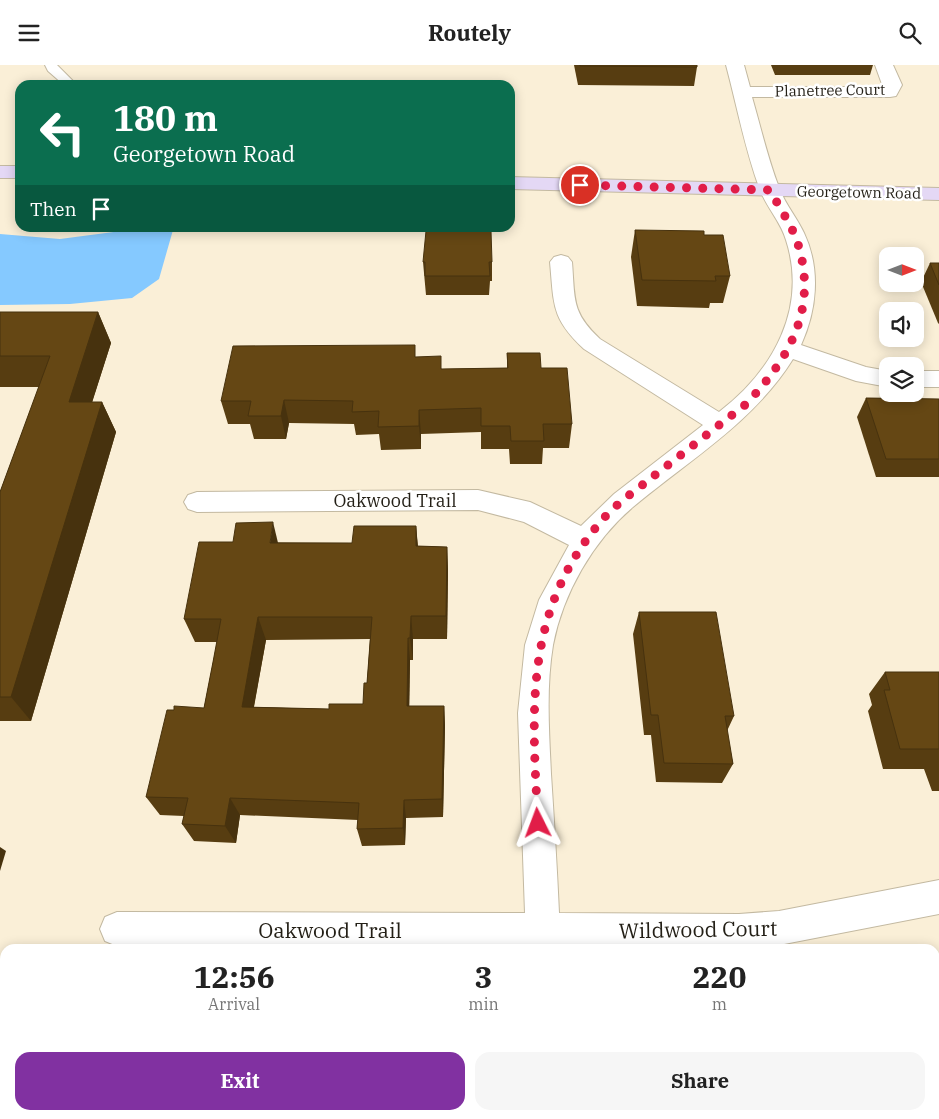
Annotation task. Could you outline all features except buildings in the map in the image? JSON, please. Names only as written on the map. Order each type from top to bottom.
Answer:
[{"type":"main road","points":[[0,172],[15,172]]},
{"type":"main road","name":"Georgetown Road","points":[[515,183],[939,194]]},
{"type":"street","points":[[544,940],[533,713],[537,662],[545,622],[553,600],[584,541],[618,505],[745,405],[762,387],[789,349],[801,319],[804,299],[802,260],[796,239],[770,190],[735,65]]},
{"type":"street","name":"Planetree Court","points":[[742,92],[890,91],[893,85],[884,65]]},
{"type":"street","points":[[562,262],[565,309],[576,329],[592,344],[720,424]]},
{"type":"street","points":[[789,349],[864,375],[879,378]]},
{"type":"street","points":[[924,379],[939,379]]},
{"type":"street","name":"Oakwood Trail","points":[[197,502],[478,500],[506,504],[532,512],[584,541]]},
{"type":"street","name":"Wildwood Court","points":[[544,940],[762,930],[939,897]]},
{"type":"street","name":"Oakwood Trail","points":[[117,929],[544,940]]},
{"type":"lane","points":[[51,65],[52,69],[65,80]]},
{"type":"water","points":[[113,232],[172,232],[159,279],[132,298],[70,304],[0,305],[0,234],[60,239]]},
{"type":"route","points":[[538,823],[533,713],[540,645],[545,622],[551,611],[553,600],[584,541],[602,520],[623,501],[745,405],[762,387],[777,369],[794,339],[801,319],[804,299],[802,260],[796,239],[770,190],[580,185]]}]
